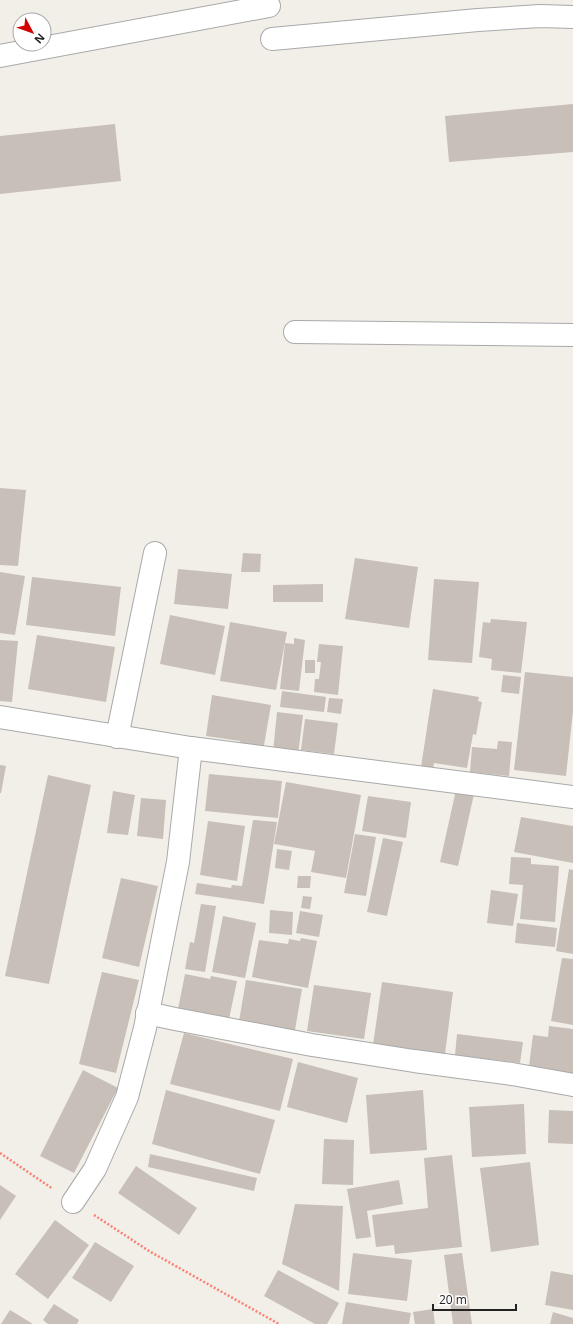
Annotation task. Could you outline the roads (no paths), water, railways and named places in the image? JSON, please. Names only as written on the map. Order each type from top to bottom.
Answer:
[{"type":"street","points":[[0,56],[269,6]]},
{"type":"street","points":[[272,38],[478,20],[540,16],[573,17]]},
{"type":"street","points":[[295,332],[573,335]]},
{"type":"street","points":[[117,737],[155,553]]},
{"type":"street","points":[[0,717],[191,748],[573,797]]},
{"type":"street","points":[[73,1202],[95,1169],[127,1097],[147,1013],[178,862],[191,748]]},
{"type":"street","points":[[147,1013],[312,1045],[414,1062],[512,1074],[573,1085]]}]
